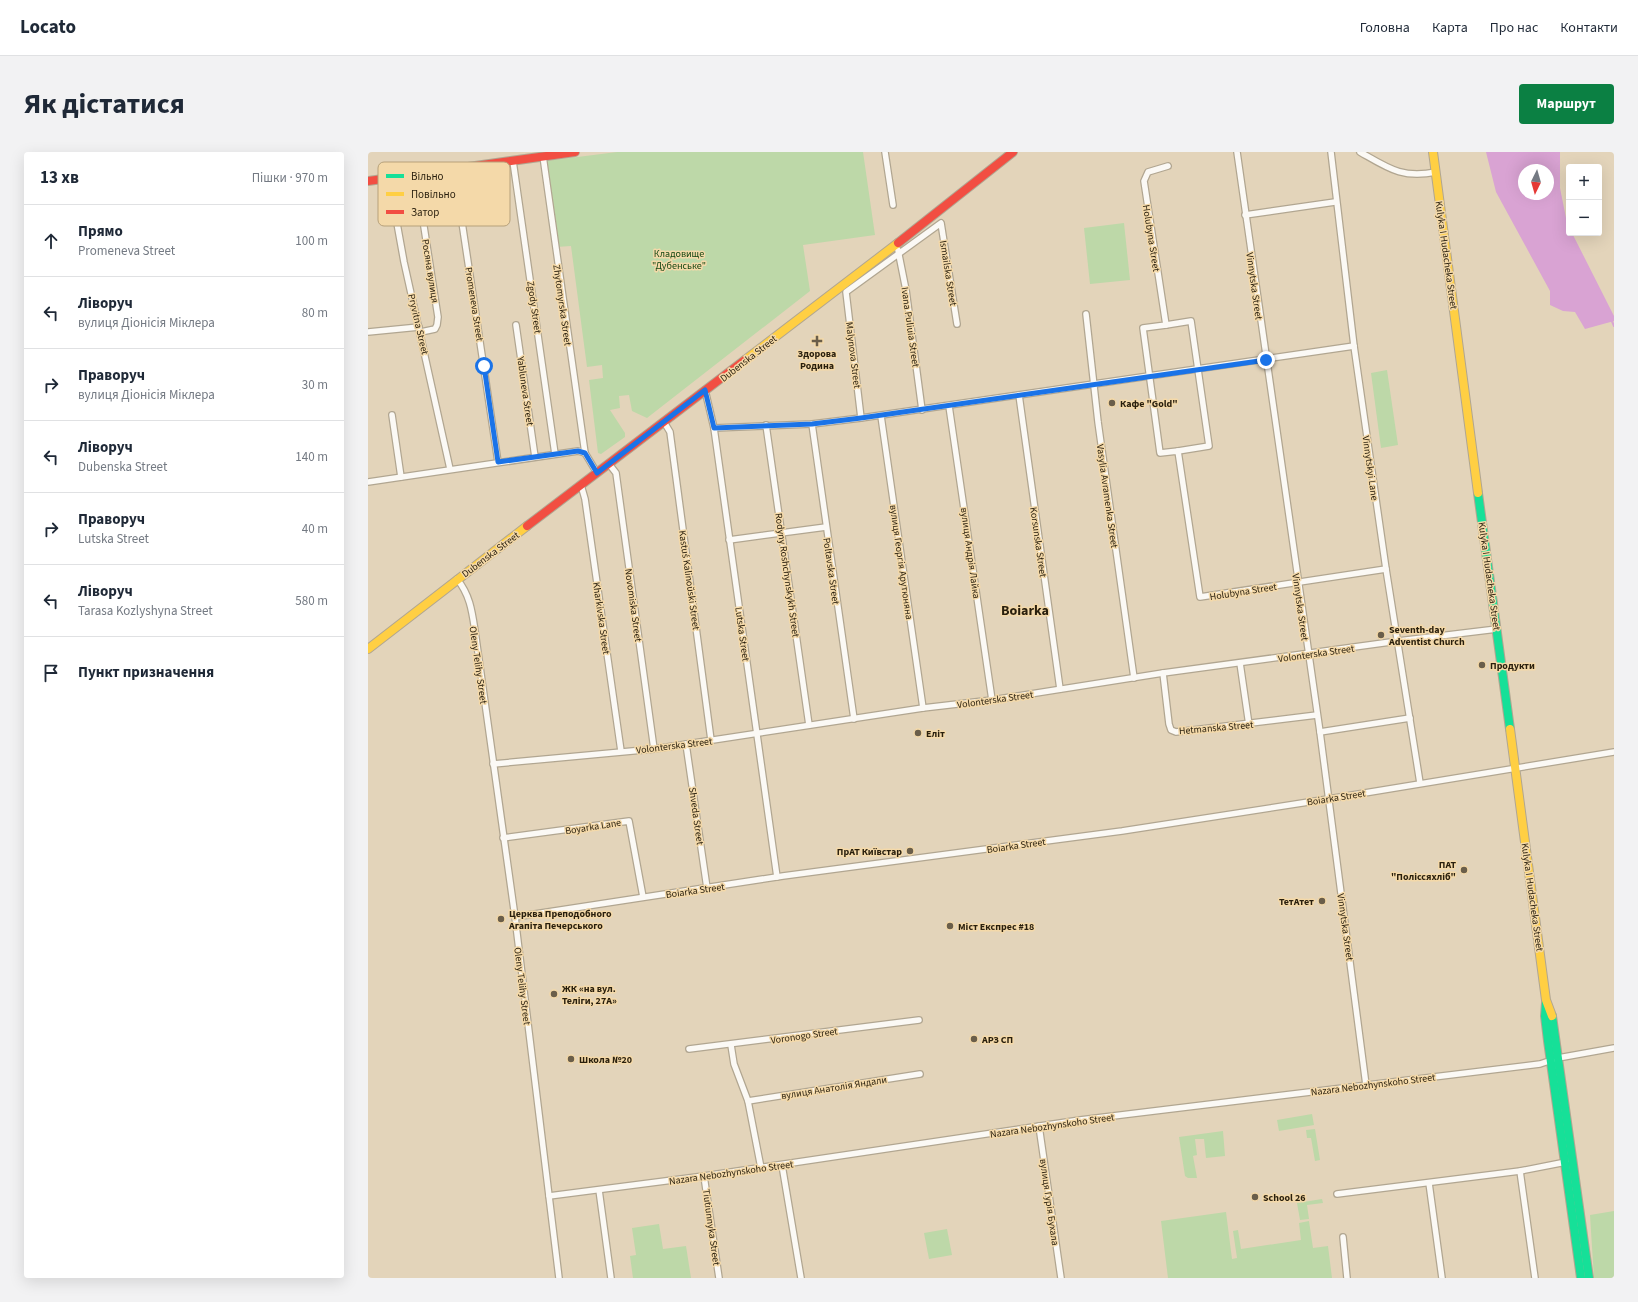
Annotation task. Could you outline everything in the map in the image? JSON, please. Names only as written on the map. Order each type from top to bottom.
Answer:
[{"type":"main road","points":[[506,162],[529,155],[544,156],[575,152]]},
{"type":"main road","name":"Dubenska Street","points":[[368,649],[457,579],[897,244],[1013,152]]},
{"type":"main road","name":"Kulyka I Hudacheka Street","points":[[1433,152],[1546,1000],[1552,1015],[1554,1059],[1581,1278]]},
{"type":"main road","points":[[368,181],[378,180]]},
{"type":"main road","name":"Kulyka I Hudacheka Street","points":[[1554,1059],[1589,1278]]},
{"type":"street","points":[[886,152],[893,205]]},
{"type":"street","name":"Vinnytska Street","points":[[1237,152],[1320,732],[1366,1085]]},
{"type":"street","name":"Vinnytskyi Lane","points":[[1331,152],[1335,202],[1354,346],[1386,569],[1420,783]]},
{"type":"street","points":[[1360,152],[1389,170],[1414,175],[1436,172]]},
{"type":"street","name":"Zhytomyrska Street","points":[[544,156],[585,453]]},
{"type":"street","name":"Zgody Street","points":[[513,161],[555,454]]},
{"type":"street","name":"Holubyna Street","points":[[1166,325],[1144,181],[1148,172],[1168,166]]},
{"type":"street","points":[[1245,215],[1335,202]]},
{"type":"street","name":"Ismailska Street","points":[[898,253],[940,223],[957,324]]},
{"type":"street","name":"Pryvitna Street","points":[[397,226],[404,262],[450,469]]},
{"type":"street","name":"Росяна вулиця","points":[[420,330],[435,329],[438,318],[424,226]]},
{"type":"street","name":"Promeneva Street","points":[[462,226],[498,462]]},
{"type":"street","name":"Ivana Puliuia Street","points":[[897,244],[906,290],[922,410]]},
{"type":"street","name":"Malynova Street","points":[[861,418],[846,292],[898,253]]},
{"type":"street","name":"Vasylia Avramenka Street","points":[[1086,314],[1095,384],[1098,422],[1134,678]]},
{"type":"street","points":[[1191,321],[1209,446],[1160,453],[1143,328],[1166,325],[1191,321]]},
{"type":"street","name":"Yabluneva Street","points":[[516,325],[535,457]]},
{"type":"street","points":[[368,332],[420,330]]},
{"type":"street","points":[[714,428],[812,424],[881,416],[1354,346]]},
{"type":"street","name":"Lutska Street","points":[[705,390],[714,428],[757,733],[757,744],[777,877]]},
{"type":"street","name":"Korsunska Street","points":[[1019,395],[1060,689]]},
{"type":"street","name":"вулиця Андрія Лайка","points":[[949,406],[992,700]]},
{"type":"street","points":[[392,415],[401,477]]},
{"type":"street","name":"вулиця Георгія Арутюняна","points":[[881,416],[923,708]]},
{"type":"street","name":"Kastuś Kalinoŭski Street","points":[[664,422],[670,432],[711,740]]},
{"type":"street","name":"Poltavska Street","points":[[812,424],[854,719]]},
{"type":"street","name":"Rodyny Roshchynskykh Street","points":[[766,425],[809,725]]},
{"type":"street","points":[[368,482],[578,451],[585,453],[597,473]]},
{"type":"street","name":"Holubyna Street","points":[[1178,451],[1200,597],[1386,569]]},
{"type":"street","name":"Novomiska Street","points":[[609,464],[616,473],[654,749]]},
{"type":"street","name":"Kharkivska Street","points":[[581,485],[585,499],[621,751]]},
{"type":"street","points":[[730,540],[826,527]]},
{"type":"street","name":"Oleny Telihy Street","points":[[457,579],[465,589],[470,600],[515,917],[559,1278]]},
{"type":"street","name":"Volonterska Street","points":[[493,764],[654,749],[923,708],[992,700],[1398,640],[1497,629]]},
{"type":"street","points":[[1240,663],[1249,725]]},
{"type":"street","name":"Hetmanska Street","points":[[1163,674],[1171,730],[1176,732],[1249,725],[1317,716]]},
{"type":"street","points":[[1320,732],[1410,718]]},
{"type":"street","name":"Shveda Street","points":[[686,744],[707,888]]},
{"type":"street","name":"Boiarka Street","points":[[515,917],[777,877],[1122,831],[1516,769],[1614,752]]},
{"type":"street","name":"Boyarka Lane","points":[[503,838],[630,821],[643,897]]},
{"type":"street","name":"Voronogo Street","points":[[689,1049],[731,1045],[919,1020]]},
{"type":"street","points":[[731,1045],[734,1064],[748,1101],[761,1168]]},
{"type":"street","name":"Nazara Nebozhynskoho Street","points":[[549,1196],[761,1168],[1039,1126],[1540,1064],[1554,1059],[1614,1048]]},
{"type":"street","name":"вулиця Анатолія Яндали","points":[[748,1101],[920,1074]]},
{"type":"street","name":"вулиця Гурія Бухала","points":[[1039,1126],[1061,1278]]},
{"type":"street","points":[[1337,1194],[1520,1171],[1566,1162]]},
{"type":"street","points":[[782,1165],[801,1278]]},
{"type":"street","points":[[1520,1171],[1535,1278]]},
{"type":"street","name":"Tiutiunnyka Street","points":[[704,1176],[719,1278]]},
{"type":"street","points":[[1429,1183],[1442,1278]]},
{"type":"street","points":[[599,1190],[611,1278]]},
{"type":"street","points":[[1342,1237],[1347,1278]]},
{"type":"green space","name":"Кладовище \"Дубенське\"","points":[[617,152],[863,152],[875,235],[803,245],[810,291],[647,418],[632,411],[629,395],[619,396],[620,408],[610,410],[625,433],[625,437],[601,454],[598,453],[589,380],[603,378],[602,365],[587,367],[571,246],[556,247],[546,161]]},
{"type":"green space","points":[[1124,223],[1130,280],[1090,284],[1084,228]]},
{"type":"green space","points":[[1387,370],[1398,445],[1381,448],[1371,373]]},
{"type":"green space","points":[[1312,1114],[1314,1125],[1279,1131],[1277,1120]]},
{"type":"green space","points":[[1315,1129],[1320,1160],[1315,1161],[1311,1138],[1307,1138],[1306,1130]]},
{"type":"green space","points":[[1223,1131],[1225,1156],[1206,1158],[1204,1139],[1195,1139],[1197,1155],[1193,1156],[1197,1178],[1188,1178],[1185,1176],[1179,1137]]},
{"type":"green space","points":[[1322,1199],[1323,1203],[1307,1205],[1309,1219],[1300,1220],[1297,1203]]},
{"type":"green space","points":[[1614,1211],[1614,1278],[1594,1278],[1590,1215]]},
{"type":"green space","points":[[1226,1212],[1232,1259],[1237,1258],[1233,1231],[1238,1230],[1241,1249],[1301,1240],[1299,1223],[1309,1221],[1313,1248],[1328,1246],[1332,1278],[1168,1278],[1161,1221]]},
{"type":"green space","points":[[659,1224],[663,1249],[686,1246],[691,1278],[633,1278],[630,1256],[636,1255],[632,1228]]},
{"type":"green space","points":[[947,1229],[952,1255],[929,1259],[924,1233]]},
{"type":"shaded area","points":[[1486,152],[1560,152],[1560,188],[1566,218],[1566,236],[1574,236],[1614,316],[1614,321],[1585,329],[1575,312],[1563,311],[1550,305],[1550,291],[1496,192]]},
{"type":"waterway","points":[[1611,319],[1614,326]]},
{"type":"traffic: fast","points":[[1478,493],[1510,729]]},
{"type":"traffic: fast","points":[[1546,1003],[1545,1016],[1548,1041],[1581,1278]]},
{"type":"traffic: fast","points":[[1552,1016],[1589,1278]]},
{"type":"traffic: slow","points":[[1433,152],[1478,493]]},
{"type":"traffic: slow","points":[[745,360],[898,243]]},
{"type":"traffic: slow","points":[[368,649],[527,526]]},
{"type":"traffic: slow","points":[[1510,729],[1546,1000],[1552,1016]]},
{"type":"traffic: jam","points":[[504,162],[575,152]]},
{"type":"traffic: jam","points":[[898,243],[1013,152]]},
{"type":"traffic: jam","points":[[368,181],[378,180]]},
{"type":"traffic: jam","points":[[527,526],[745,360]]},
{"type":"place","name":"Здорова Родина","points":[[817,341]]},
{"type":"place","name":"Кафе \"Gold\"","points":[[1112,403]]},
{"type":"place","name":"Seventh-day Adventist Church","points":[[1381,635]]},
{"type":"place","name":"Продукти","points":[[1482,665]]},
{"type":"place","name":"Еліт","points":[[918,733]]},
{"type":"place","name":"ПрАТ Київстар","points":[[910,851]]},
{"type":"place","name":"ПАТ \"Поліссяхліб\"","points":[[1464,870]]},
{"type":"place","name":"ТетАтет","points":[[1322,901]]},
{"type":"place","name":"Церква Преподобного Агапіта Печерського","points":[[501,919]]},
{"type":"place","name":"Міст Експрес #18","points":[[950,926]]},
{"type":"place","name":"ЖК «на вул. Теліги, 27А»","points":[[554,994]]},
{"type":"place","name":"АРЗ СП","points":[[974,1039]]},
{"type":"place","name":"Школа №20","points":[[571,1059]]},
{"type":"place","name":"School 26","points":[[1255,1197]]},
{"type":"district","name":"Boiarka","points":[[1025,610]]},
{"type":"route","points":[[484,366],[498,462],[578,451],[585,453],[597,473],[705,390],[714,428],[812,424],[949,406],[1266,360]]}]
